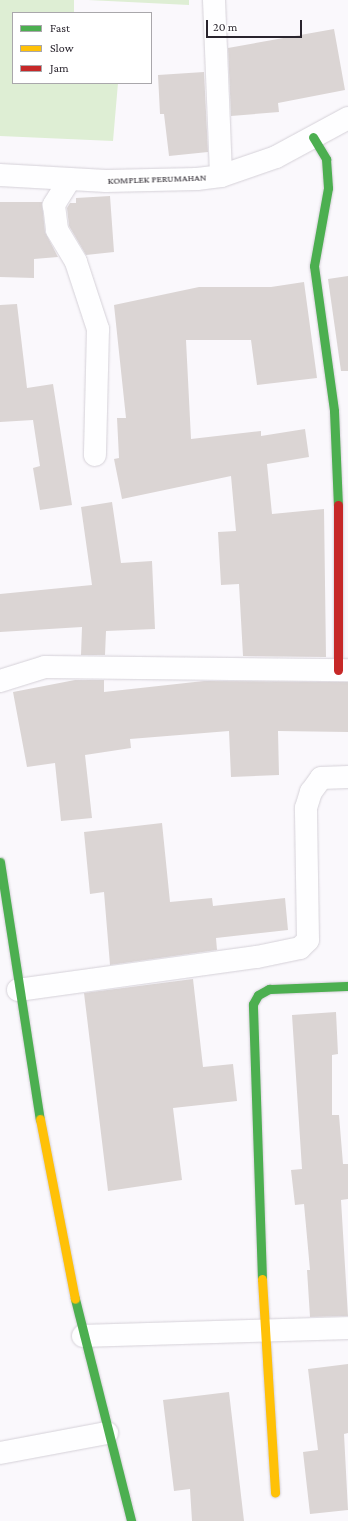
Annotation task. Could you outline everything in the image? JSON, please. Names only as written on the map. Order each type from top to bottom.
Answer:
[{"type":"street","points":[[214,0],[221,176]]},
{"type":"street","name":"KOMPLEK PERUMAHAN","points":[[0,176],[152,181],[221,176],[276,157],[348,118]]},
{"type":"street","points":[[0,681],[45,667],[343,670],[340,537],[334,411],[314,266],[328,188],[326,159],[313,137]]},
{"type":"street","points":[[70,179],[54,205],[57,230],[76,262],[88,292],[98,329],[95,455]]},
{"type":"street","points":[[18,990],[257,957],[300,948],[308,940],[306,808],[311,792],[321,778],[348,777]]},
{"type":"street","points":[[0,862],[18,990],[54,1201],[83,1336],[131,1521]]},
{"type":"street","points":[[275,1493],[264,1330],[253,1004],[258,995],[269,989],[348,986]]},
{"type":"street","points":[[83,1336],[348,1328]]},
{"type":"street","points":[[0,1453],[107,1433]]},
{"type":"green space","points":[[0,0],[74,0],[74,12],[12,12],[12,84],[118,84],[113,141],[0,136]]},
{"type":"green space","points":[[88,0],[189,0],[189,5]]},
{"type":"building","points":[[334,29],[345,90],[278,103],[279,112],[231,116],[228,48]]},
{"type":"building","points":[[204,72],[208,152],[169,156],[164,114],[160,114],[158,75]]},
{"type":"building","points":[[110,196],[114,252],[86,255],[69,226],[67,208],[70,203],[76,203],[76,198]]},
{"type":"building","points":[[0,202],[42,202],[45,232],[58,257],[34,259],[34,278],[0,277]]},
{"type":"building","points":[[348,276],[348,371],[341,371],[328,279]]},
{"type":"building","points":[[304,282],[317,378],[257,385],[251,340],[186,340],[191,439],[261,431],[261,436],[305,429],[309,457],[267,464],[272,514],[324,509],[326,657],[243,656],[239,584],[221,585],[218,532],[236,531],[231,476],[122,499],[114,459],[119,458],[117,418],[126,418],[114,305],[199,287],[271,287]]},
{"type":"building","points":[[17,304],[27,388],[53,384],[72,505],[40,510],[33,468],[40,466],[33,420],[0,422],[0,305]]},
{"type":"building","points":[[112,502],[121,563],[152,561],[155,629],[106,631],[105,655],[81,655],[82,627],[0,632],[0,594],[92,585],[81,507]]},
{"type":"building","points":[[75,680],[104,680],[104,692],[204,681],[348,682],[348,732],[278,731],[279,775],[231,777],[229,731],[130,739],[131,748],[85,755],[92,818],[61,821],[55,763],[27,767],[13,692]]},
{"type":"building","points":[[162,823],[170,902],[212,898],[213,906],[285,898],[288,930],[216,938],[217,950],[110,965],[104,892],[90,894],[84,832]]},
{"type":"building","points":[[193,979],[203,1067],[233,1064],[237,1101],[173,1108],[182,1180],[108,1191],[84,993]]},
{"type":"building","points":[[336,1012],[338,1054],[332,1055],[332,1115],[339,1115],[343,1164],[348,1164],[348,1199],[341,1200],[348,1316],[310,1317],[307,1270],[310,1270],[304,1204],[295,1205],[291,1170],[302,1169],[292,1015]]},
{"type":"building","points":[[348,1364],[348,1433],[344,1434],[348,1510],[310,1514],[303,1452],[318,1450],[308,1369]]},
{"type":"building","points":[[229,1392],[244,1521],[192,1521],[190,1489],[174,1491],[163,1400]]},
{"type":"traffic: fast","points":[[313,137],[326,159],[328,188],[314,266],[334,411],[338,505]]},
{"type":"traffic: fast","points":[[0,862],[40,1119]]},
{"type":"traffic: fast","points":[[262,1279],[253,1004],[258,995],[269,989],[348,986]]},
{"type":"traffic: fast","points":[[75,1299],[131,1521]]},
{"type":"traffic: slow","points":[[40,1119],[75,1299]]},
{"type":"traffic: slow","points":[[262,1279],[275,1493]]},
{"type":"traffic: jam","points":[[338,505],[338,670]]}]
